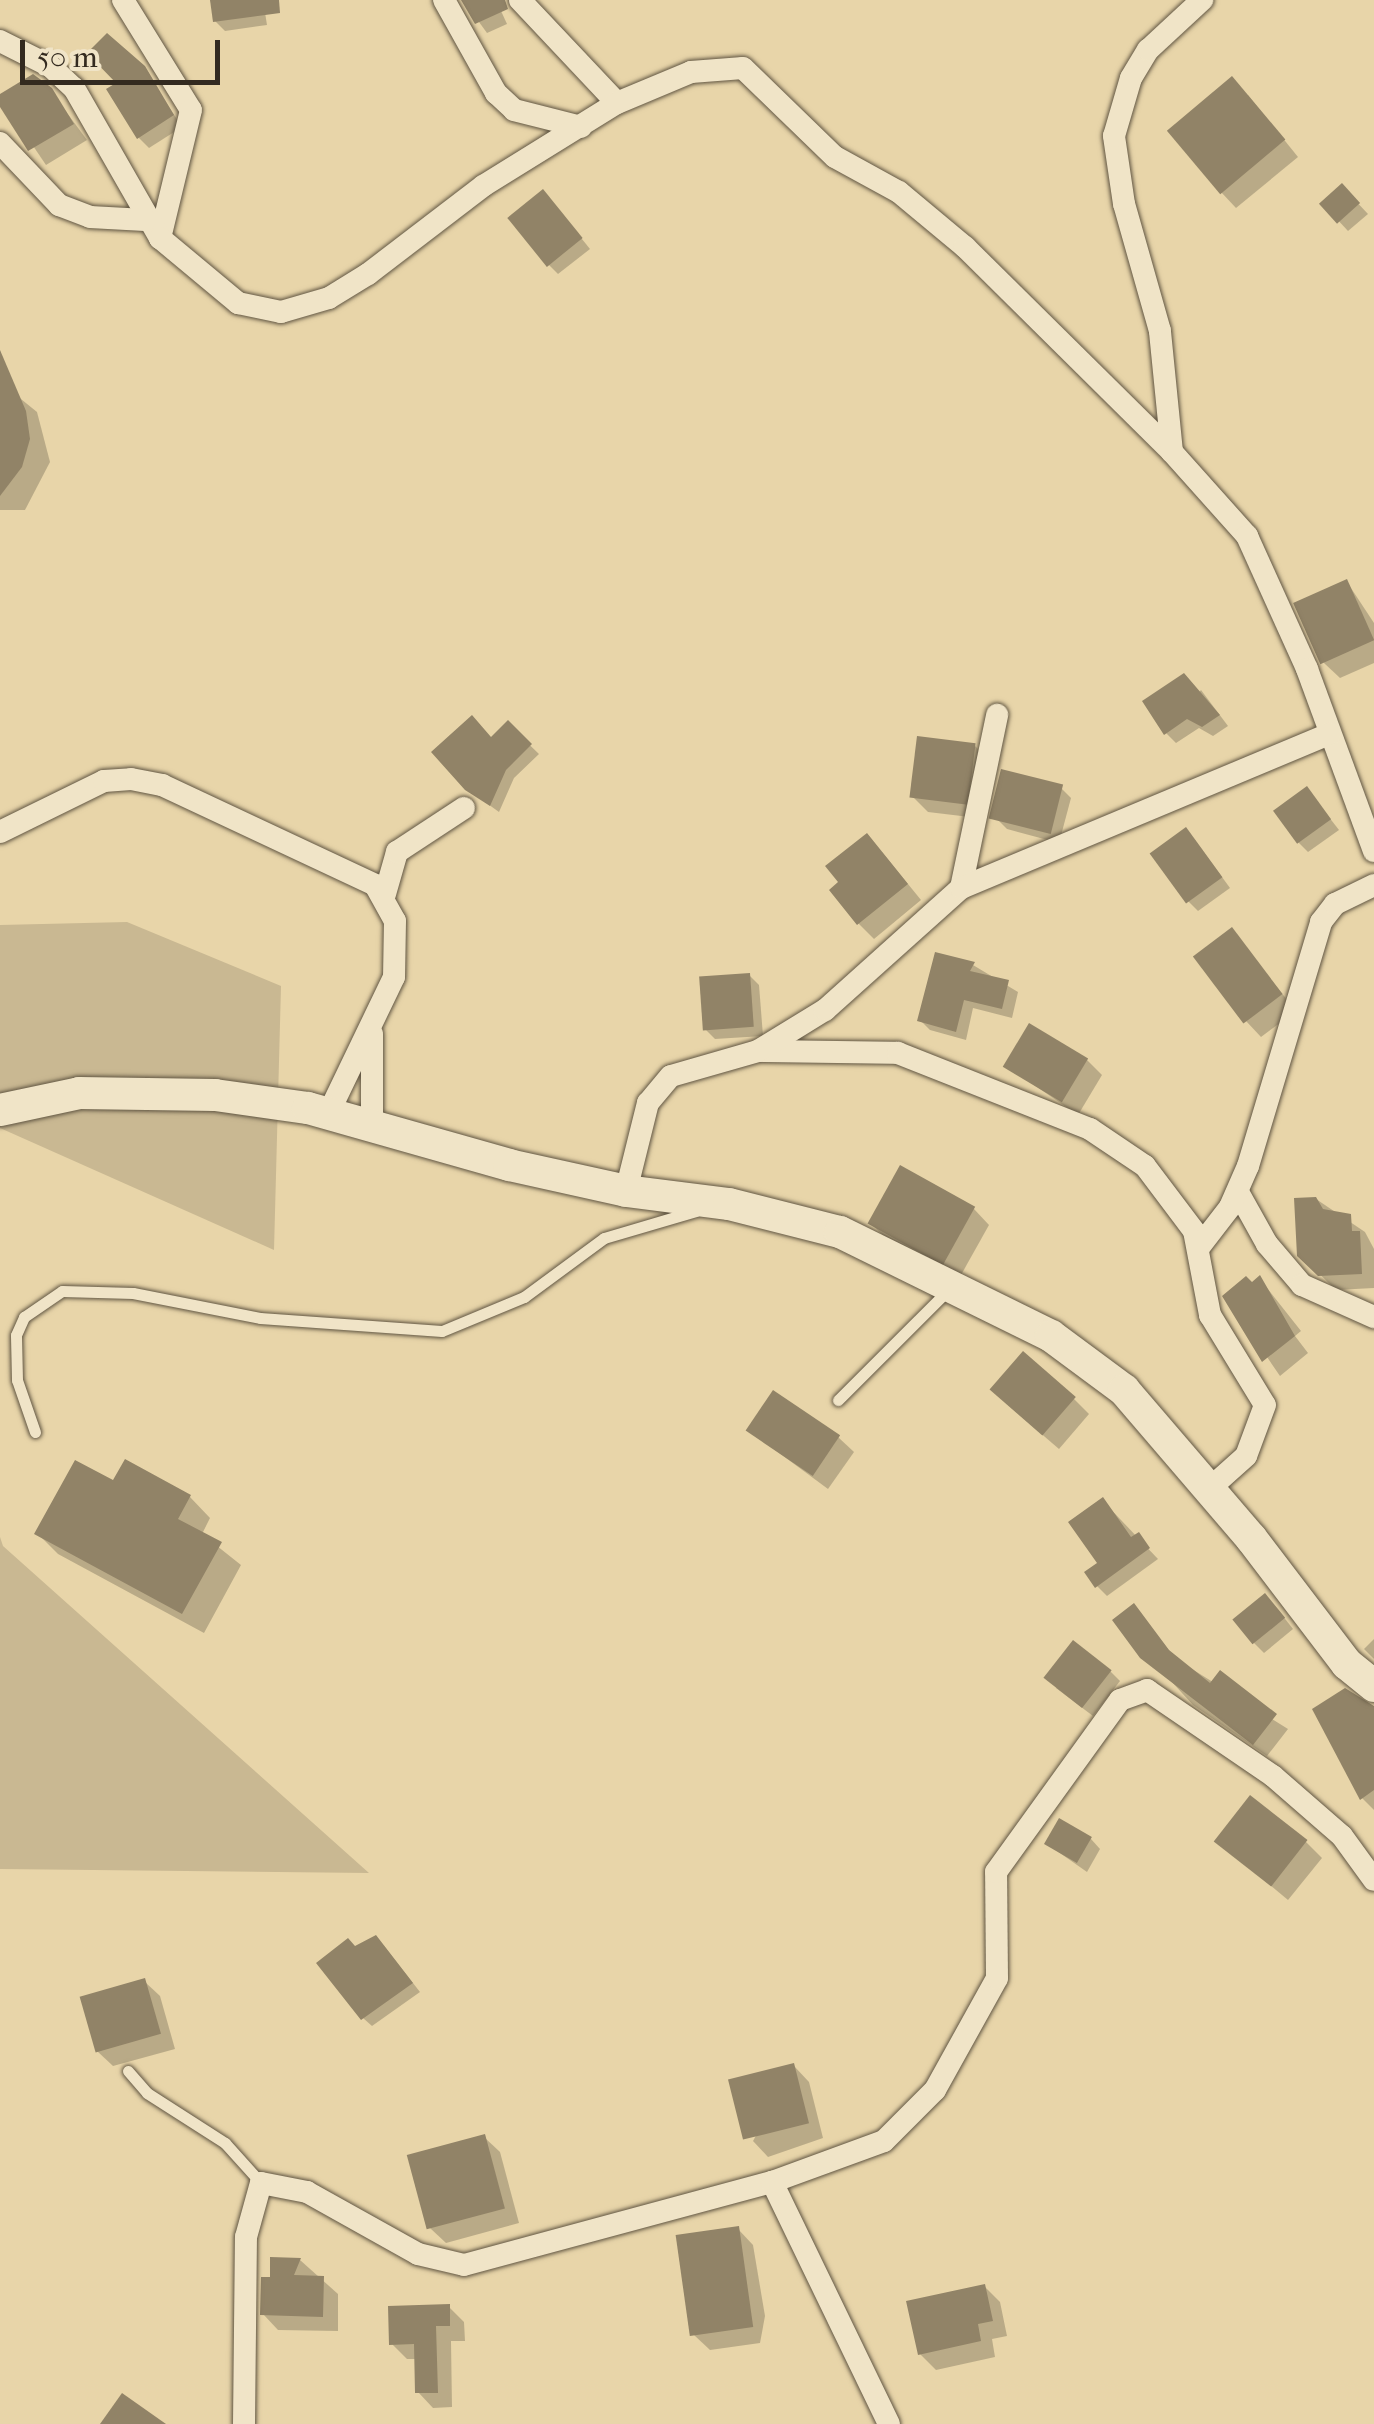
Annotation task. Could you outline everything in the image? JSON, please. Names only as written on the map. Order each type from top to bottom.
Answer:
[{"type":"street","points":[[123,0],[191,110],[152,229]]},
{"type":"street","points":[[444,0],[496,93],[514,110],[581,127]]},
{"type":"street","points":[[520,0],[617,103]]},
{"type":"street","points":[[1172,452],[1160,331],[1124,204],[1114,136],[1125,93],[1148,50],[1202,0]]},
{"type":"street","points":[[0,41],[50,66],[74,88],[116,154],[152,229],[238,302],[259,311],[303,309],[368,274],[483,186],[617,103],[690,72],[744,68],[835,157],[929,214],[1172,452],[1247,536],[1374,851]]},
{"type":"street","points":[[0,143],[60,205],[90,217],[152,229]]},
{"type":"street","points":[[960,888],[997,715]]},
{"type":"street","points":[[758,1051],[825,1010],[960,888],[1330,734]]},
{"type":"street","points":[[0,832],[104,782],[146,782],[318,856],[385,894]]},
{"type":"street","points":[[328,1112],[373,1031],[399,944],[385,894],[397,852],[464,808]]},
{"type":"street","points":[[1200,1246],[1238,1192],[1321,922],[1334,904],[1374,886]]},
{"type":"street","points":[[372,1122],[373,1031]]},
{"type":"street","points":[[626,1191],[644,1115],[659,1086],[680,1072],[758,1051],[898,1053],[1090,1129],[1145,1166],[1170,1192],[1200,1246],[1213,1324],[1252,1373],[1265,1405],[1265,1418],[1246,1456],[1208,1490]]},
{"type":"street","points":[[0,1110],[79,1094],[215,1095],[328,1112],[510,1164],[626,1191],[730,1204],[840,1232],[952,1286],[1092,1364],[1124,1390],[1347,1664],[1374,1686]]},
{"type":"street","points":[[1238,1192],[1267,1244],[1302,1284],[1374,1317]]},
{"type":"street","points":[[244,2424],[246,2237],[261,2183],[307,2192],[418,2254],[452,2265],[772,2182],[884,2141],[935,2090],[997,1978],[996,1872],[1131,1692],[1147,1690],[1296,1794],[1342,1836],[1374,1880]]},
{"type":"street","points":[[772,2182],[889,2424]]},
{"type":"lane","points":[[35,1432],[18,1380],[16,1335],[24,1317],[62,1291],[133,1293],[260,1318],[442,1331],[524,1296],[604,1238],[730,1204]]},
{"type":"lane","points":[[838,1400],[952,1286]]},
{"type":"lane","points":[[128,2072],[147,2093],[225,2143],[261,2183]]},
{"type":"shaded area","points":[[127,922],[281,986],[274,1250],[0,1128],[0,925]]},
{"type":"shaded area","points":[[0,1537],[3,1546],[369,1873],[0,1869]]},
{"type":"building","points":[[210,0],[279,0],[280,13],[213,22]]},
{"type":"building","points":[[461,0],[505,0],[508,9],[475,24]]},
{"type":"building","points":[[107,33],[145,66],[174,115],[137,139],[106,89],[116,83],[87,53]]},
{"type":"building","points":[[33,74],[52,88],[74,124],[28,151],[0,107],[0,94]]},
{"type":"building","points":[[1232,76],[1285,140],[1220,194],[1167,131]]},
{"type":"building","points":[[1342,183],[1360,203],[1337,224],[1319,204]]},
{"type":"building","points":[[543,189],[583,238],[547,267],[507,218]]},
{"type":"building","points":[[0,350],[26,411],[30,439],[22,467],[0,496]]},
{"type":"building","points":[[1347,579],[1374,640],[1320,664],[1293,603]]},
{"type":"building","points":[[1184,673],[1220,715],[1202,727],[1187,719],[1164,735],[1142,701]]},
{"type":"building","points":[[472,715],[491,737],[508,720],[532,744],[506,770],[490,806],[465,790],[431,752]]},
{"type":"building","points":[[917,736],[976,743],[968,805],[909,798]]},
{"type":"building","points":[[1001,769],[1063,784],[1051,834],[989,818]]},
{"type":"building","points":[[1307,786],[1331,819],[1297,844],[1273,811]]},
{"type":"building","points":[[1186,827],[1222,877],[1186,904],[1150,853]]},
{"type":"building","points":[[867,833],[908,884],[857,925],[829,890],[838,882],[825,866]]},
{"type":"building","points":[[1232,927],[1283,994],[1243,1024],[1193,956]]},
{"type":"building","points":[[935,952],[975,962],[970,971],[1009,980],[1002,1009],[964,1000],[956,1032],[917,1021]]},
{"type":"building","points":[[750,973],[754,1027],[703,1030],[699,977]]},
{"type":"building","points":[[1029,1023],[1088,1059],[1062,1102],[1003,1067]]},
{"type":"building","points":[[900,1165],[975,1207],[943,1265],[868,1224]]},
{"type":"building","points":[[1316,1197],[1323,1209],[1351,1214],[1352,1231],[1360,1231],[1362,1274],[1318,1276],[1297,1256],[1294,1198]]},
{"type":"building","points":[[1260,1275],[1295,1336],[1262,1362],[1222,1296],[1246,1276],[1252,1282]]},
{"type":"building","points":[[1023,1351],[1076,1397],[1042,1435],[990,1389]]},
{"type":"building","points":[[773,1390],[840,1435],[813,1476],[746,1431]]},
{"type":"building","points":[[125,1459],[191,1495],[178,1519],[222,1542],[182,1614],[34,1534],[75,1460],[113,1480]]},
{"type":"building","points":[[1103,1497],[1131,1537],[1139,1532],[1150,1548],[1095,1588],[1084,1572],[1097,1563],[1068,1522]]},
{"type":"building","points":[[1265,1593],[1285,1618],[1252,1644],[1232,1619]]},
{"type":"building","points":[[1134,1603],[1169,1650],[1210,1683],[1220,1670],[1277,1714],[1253,1745],[1140,1658],[1112,1620]]},
{"type":"building","points":[[1073,1640],[1112,1670],[1082,1708],[1043,1678]]},
{"type":"building","points":[[1345,1688],[1374,1706],[1374,1790],[1360,1800],[1312,1709]]},
{"type":"building","points":[[1250,1795],[1308,1840],[1271,1886],[1214,1841]]},
{"type":"building","points":[[1059,1818],[1092,1837],[1077,1863],[1044,1844]]},
{"type":"building","points":[[376,1935],[413,1983],[361,2020],[316,1963],[348,1938],[355,1946]]},
{"type":"building","points":[[145,1978],[161,2034],[96,2052],[80,1997]]},
{"type":"building","points":[[794,2063],[809,2123],[743,2140],[728,2079]]},
{"type":"building","points":[[485,2134],[505,2208],[427,2229],[407,2155]]},
{"type":"building","points":[[739,2226],[753,2327],[690,2336],[676,2235]]},
{"type":"building","points":[[270,2257],[301,2258],[294,2275],[324,2276],[323,2317],[260,2315],[261,2277],[270,2277]]},
{"type":"building","points":[[985,2284],[993,2321],[978,2324],[981,2341],[918,2355],[906,2301]]},
{"type":"building","points":[[450,2304],[450,2326],[436,2326],[438,2393],[415,2393],[414,2344],[389,2345],[388,2306]]},
{"type":"building","points":[[122,2393],[166,2424],[100,2424]]}]
